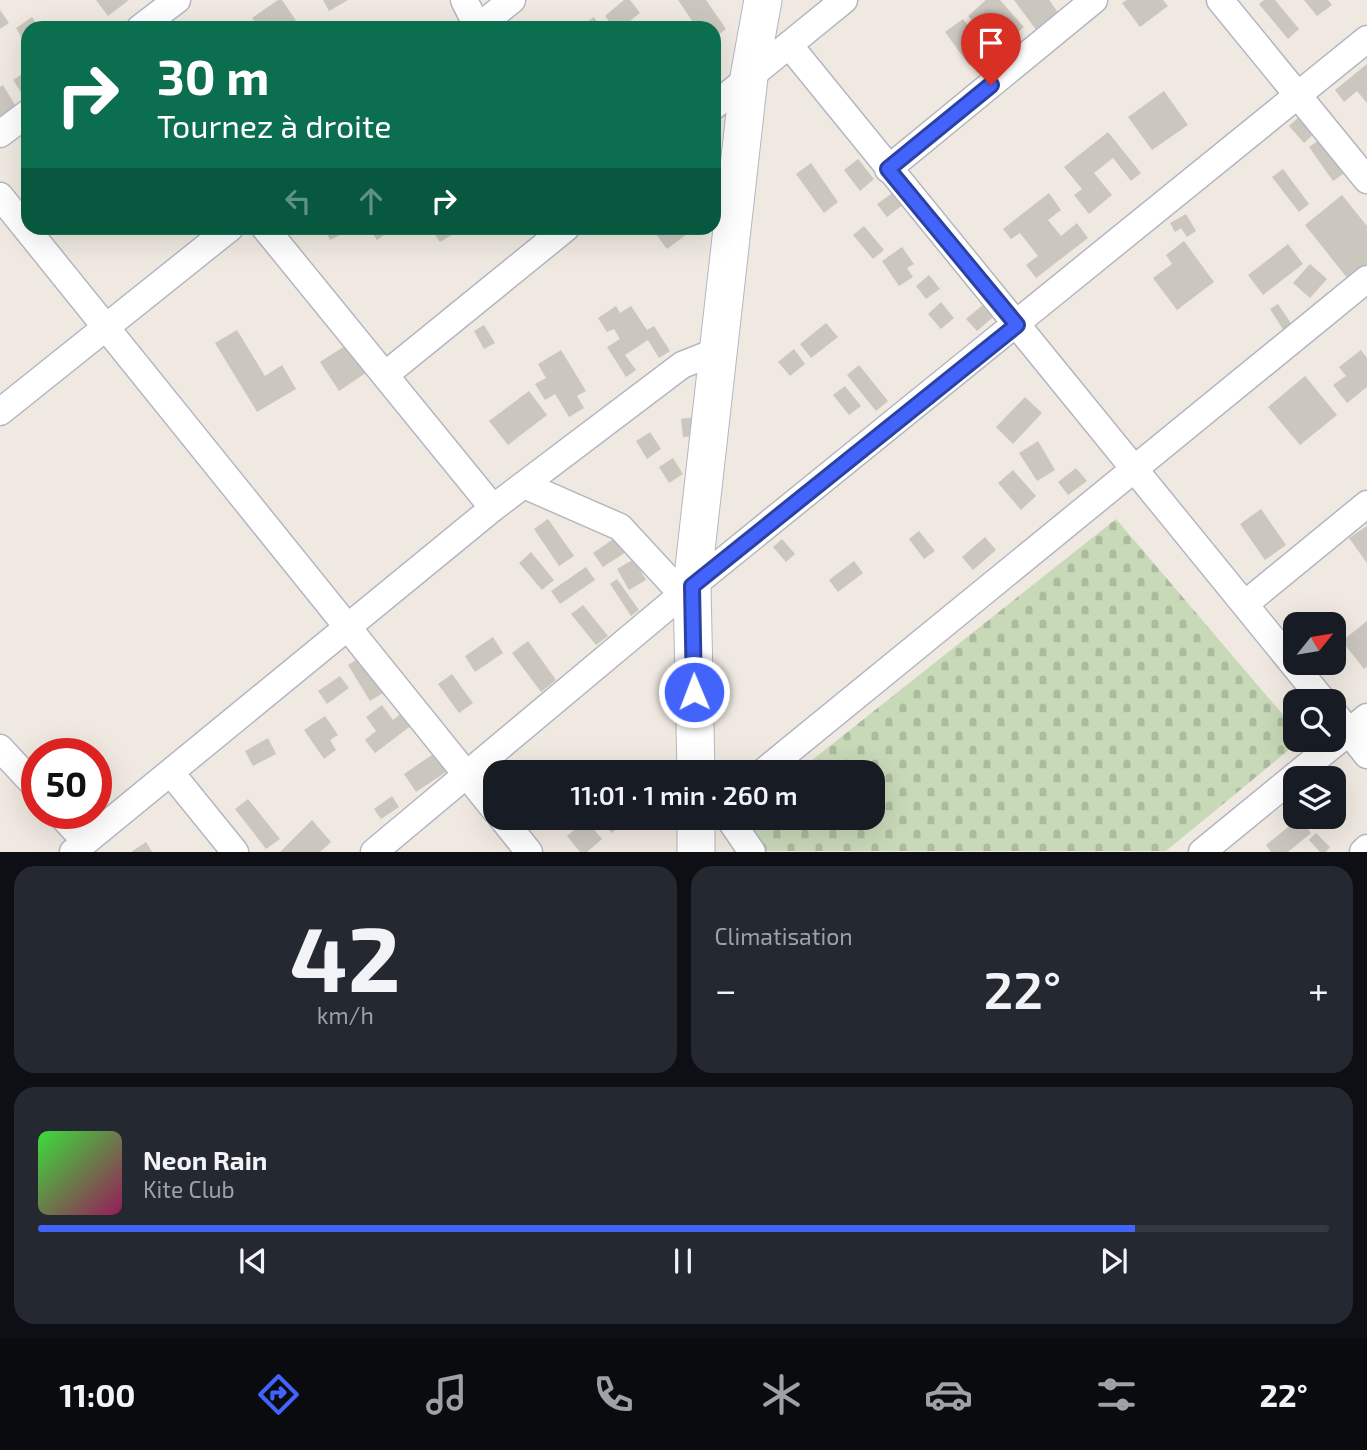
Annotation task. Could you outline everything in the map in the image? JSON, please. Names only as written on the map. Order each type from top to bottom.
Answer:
[{"type":"main road","points":[[694,760],[687,590],[749,78],[762,0]]},
{"type":"street","points":[[149,21],[177,0]]},
{"type":"street","points":[[464,0],[474,21]]},
{"type":"street","points":[[486,21],[512,0]]},
{"type":"street","points":[[721,100],[844,0]]},
{"type":"street","points":[[888,169],[1094,0]]},
{"type":"street","points":[[1220,0],[1367,180]]},
{"type":"street","points":[[374,852],[687,590],[1367,39]]},
{"type":"street","points":[[789,45],[1314,689]]},
{"type":"street","points":[[0,134],[21,118]]},
{"type":"street","points":[[0,196],[21,222]]},
{"type":"street","points":[[32,235],[483,795]]},
{"type":"street","points":[[0,412],[221,235]]},
{"type":"street","points":[[271,235],[494,508]]},
{"type":"street","points":[[385,375],[557,235]]},
{"type":"street","points":[[778,760],[1367,279]]},
{"type":"street","points":[[69,829],[79,846],[494,508],[682,365],[717,351]]},
{"type":"street","points":[[524,485],[620,527],[687,590]]},
{"type":"street","points":[[1245,604],[1367,504]]},
{"type":"street","points":[[1202,852],[1350,721],[1367,755]]},
{"type":"street","points":[[0,748],[21,771]]},
{"type":"street","points":[[171,773],[235,852]]},
{"type":"street","points":[[511,830],[529,852]]},
{"type":"street","points":[[712,830],[752,852]]},
{"type":"green space","points":[[1116,519],[1283,715],[1283,752],[1286,752],[1166,851],[747,851],[743,830],[885,830],[885,760],[812,760]]},
{"type":"building","points":[[96,0],[129,0],[108,16]]},
{"type":"building","points":[[282,0],[296,21],[254,21],[252,18]]},
{"type":"building","points":[[323,0],[348,0],[329,11]]},
{"type":"building","points":[[624,0],[630,0],[640,13],[630,21],[609,21],[605,16]]},
{"type":"building","points":[[678,0],[706,0],[720,21],[692,21]]},
{"type":"building","points":[[986,0],[1000,0],[1024,27],[998,50],[968,16]]},
{"type":"building","points":[[1014,0],[1049,0],[1059,14],[1037,31]]},
{"type":"building","points":[[1127,0],[1163,0],[1168,6],[1140,27],[1122,3]]},
{"type":"building","points":[[1264,0],[1275,0],[1299,29],[1288,39],[1259,4]]},
{"type":"building","points":[[1304,0],[1328,0],[1332,5],[1317,16]]},
{"type":"building","points":[[0,10],[9,23],[0,29]]},
{"type":"building","points":[[963,19],[987,52],[969,65],[945,32]]},
{"type":"building","points":[[1367,64],[1367,103],[1357,91],[1344,102],[1335,90]]},
{"type":"building","points":[[21,75],[21,92],[13,80]]},
{"type":"building","points":[[3,85],[20,113],[0,124],[0,87]]},
{"type":"building","points":[[1164,91],[1188,125],[1152,150],[1128,117]]},
{"type":"building","points":[[1302,114],[1317,131],[1304,143],[1289,126]]},
{"type":"building","points":[[1108,132],[1141,173],[1131,181],[1113,158],[1094,173],[1112,195],[1089,214],[1074,195],[1082,189],[1064,167]]},
{"type":"building","points":[[1325,136],[1349,170],[1333,181],[1309,147]]},
{"type":"building","points":[[858,159],[874,179],[860,191],[844,170]]},
{"type":"building","points":[[811,163],[838,202],[824,213],[796,174]]},
{"type":"building","points":[[1283,169],[1309,204],[1299,212],[1272,177]]},
{"type":"building","points":[[895,191],[904,204],[887,217],[877,204]]},
{"type":"building","points":[[1049,193],[1061,210],[1048,220],[1061,236],[1077,223],[1088,238],[1036,278],[1026,265],[1038,256],[1020,233],[1011,239],[1003,229]]},
{"type":"building","points":[[1342,195],[1367,226],[1367,264],[1348,279],[1305,225]]},
{"type":"building","points":[[1186,214],[1196,231],[1187,237],[1181,228],[1175,232],[1170,223]]},
{"type":"building","points":[[864,226],[884,250],[873,259],[853,235]]},
{"type":"building","points":[[328,235],[340,235],[330,240]]},
{"type":"building","points":[[435,235],[452,235],[440,242]]},
{"type":"building","points":[[656,235],[686,235],[667,249]]},
{"type":"building","points":[[1184,241],[1214,282],[1177,310],[1153,278],[1172,264],[1166,255]]},
{"type":"building","points":[[1288,244],[1303,264],[1263,295],[1248,275]]},
{"type":"building","points":[[902,247],[914,264],[907,268],[913,277],[899,286],[882,261]]},
{"type":"building","points":[[1310,264],[1327,279],[1310,298],[1293,283]]},
{"type":"building","points":[[929,275],[940,289],[926,299],[916,286]]},
{"type":"building","points":[[991,298],[1001,310],[977,331],[966,319]]},
{"type":"building","points":[[941,302],[954,318],[941,329],[928,314]]},
{"type":"building","points":[[1278,304],[1292,325],[1284,331],[1270,309]]},
{"type":"building","points":[[616,306],[620,313],[631,306],[647,330],[654,326],[670,351],[659,358],[648,340],[625,355],[636,370],[626,377],[607,347],[620,339],[614,329],[607,332],[598,318]]},
{"type":"building","points":[[826,323],[838,337],[811,358],[800,344]]},
{"type":"building","points":[[484,325],[495,343],[484,349],[474,331]]},
{"type":"building","points":[[237,330],[265,376],[282,365],[296,389],[257,412],[215,343]]},
{"type":"building","points":[[351,342],[370,370],[339,391],[320,362]]},
{"type":"building","points":[[794,349],[805,364],[790,376],[778,362]]},
{"type":"building","points":[[561,350],[586,391],[577,396],[584,408],[569,417],[555,394],[545,400],[535,384],[546,378],[538,364]]},
{"type":"building","points":[[1361,350],[1367,358],[1367,387],[1347,403],[1333,385],[1346,376],[1339,367]]},
{"type":"building","points":[[859,365],[888,401],[876,411],[847,375]]},
{"type":"building","points":[[1305,376],[1337,415],[1300,445],[1268,407]]},
{"type":"building","points":[[845,386],[861,406],[849,415],[833,395]]},
{"type":"building","points":[[529,391],[547,415],[508,445],[489,421]]},
{"type":"building","points":[[1025,397],[1042,413],[1013,444],[996,427]]},
{"type":"building","points":[[695,417],[697,436],[683,437],[681,419]]},
{"type":"building","points":[[650,432],[661,449],[647,459],[636,441]]},
{"type":"building","points":[[1038,441],[1055,470],[1037,481],[1019,453]]},
{"type":"building","points":[[673,458],[683,474],[669,483],[659,467]]},
{"type":"building","points":[[1076,468],[1087,481],[1068,495],[1058,482]]},
{"type":"building","points":[[1013,470],[1036,496],[1021,510],[998,483]]},
{"type":"building","points":[[1261,509],[1286,545],[1265,560],[1240,524]]},
{"type":"building","points":[[548,519],[574,556],[559,566],[534,529]]},
{"type":"building","points":[[1367,526],[1367,563],[1349,538]]},
{"type":"building","points":[[919,531],[935,551],[924,559],[909,539]]},
{"type":"building","points":[[622,533],[632,548],[603,567],[593,553]]},
{"type":"building","points":[[985,537],[996,550],[973,570],[962,557]]},
{"type":"building","points":[[782,539],[795,554],[786,562],[773,547]]},
{"type":"building","points":[[531,552],[554,580],[542,590],[519,563]]},
{"type":"building","points":[[634,559],[646,580],[629,590],[617,569]]},
{"type":"building","points":[[854,561],[863,573],[838,592],[829,580]]},
{"type":"building","points":[[586,567],[595,580],[560,604],[551,591]]},
{"type":"building","points":[[617,579],[639,610],[631,616],[610,584]]},
{"type":"building","points":[[583,605],[608,636],[596,645],[571,614]]},
{"type":"building","points":[[1367,621],[1367,667],[1364,669],[1346,646],[1346,638]]},
{"type":"building","points":[[493,637],[503,653],[475,672],[465,656]]},
{"type":"building","points":[[528,641],[556,680],[541,692],[512,653]]},
{"type":"building","points":[[364,655],[386,691],[370,701],[348,665]]},
{"type":"building","points":[[452,674],[473,703],[459,713],[438,684]]},
{"type":"building","points":[[340,676],[349,688],[327,704],[318,691]]},
{"type":"building","points":[[382,705],[393,720],[403,712],[412,725],[375,753],[365,740],[376,731],[366,717]]},
{"type":"building","points":[[325,716],[338,735],[330,740],[336,750],[324,759],[304,730]]},
{"type":"building","points":[[268,738],[276,754],[253,766],[245,751]]},
{"type":"building","points":[[442,748],[455,766],[416,792],[404,774]]},
{"type":"building","points":[[392,796],[399,807],[381,819],[374,809]]},
{"type":"building","points":[[248,799],[280,839],[266,849],[235,809]]},
{"type":"building","points":[[312,820],[331,842],[320,852],[280,852]]},
{"type":"building","points":[[1286,829],[1308,829],[1311,833],[1288,852],[1271,852],[1266,845]]},
{"type":"building","points":[[574,830],[594,830],[602,839],[587,852],[580,852],[567,836]]},
{"type":"building","points":[[1316,833],[1330,847],[1326,852],[1320,852],[1309,840]]},
{"type":"building","points":[[146,842],[152,852],[131,852]]},
{"type":"route","points":[[694,692],[692,586],[1017,325],[888,169],[991,85]]}]
